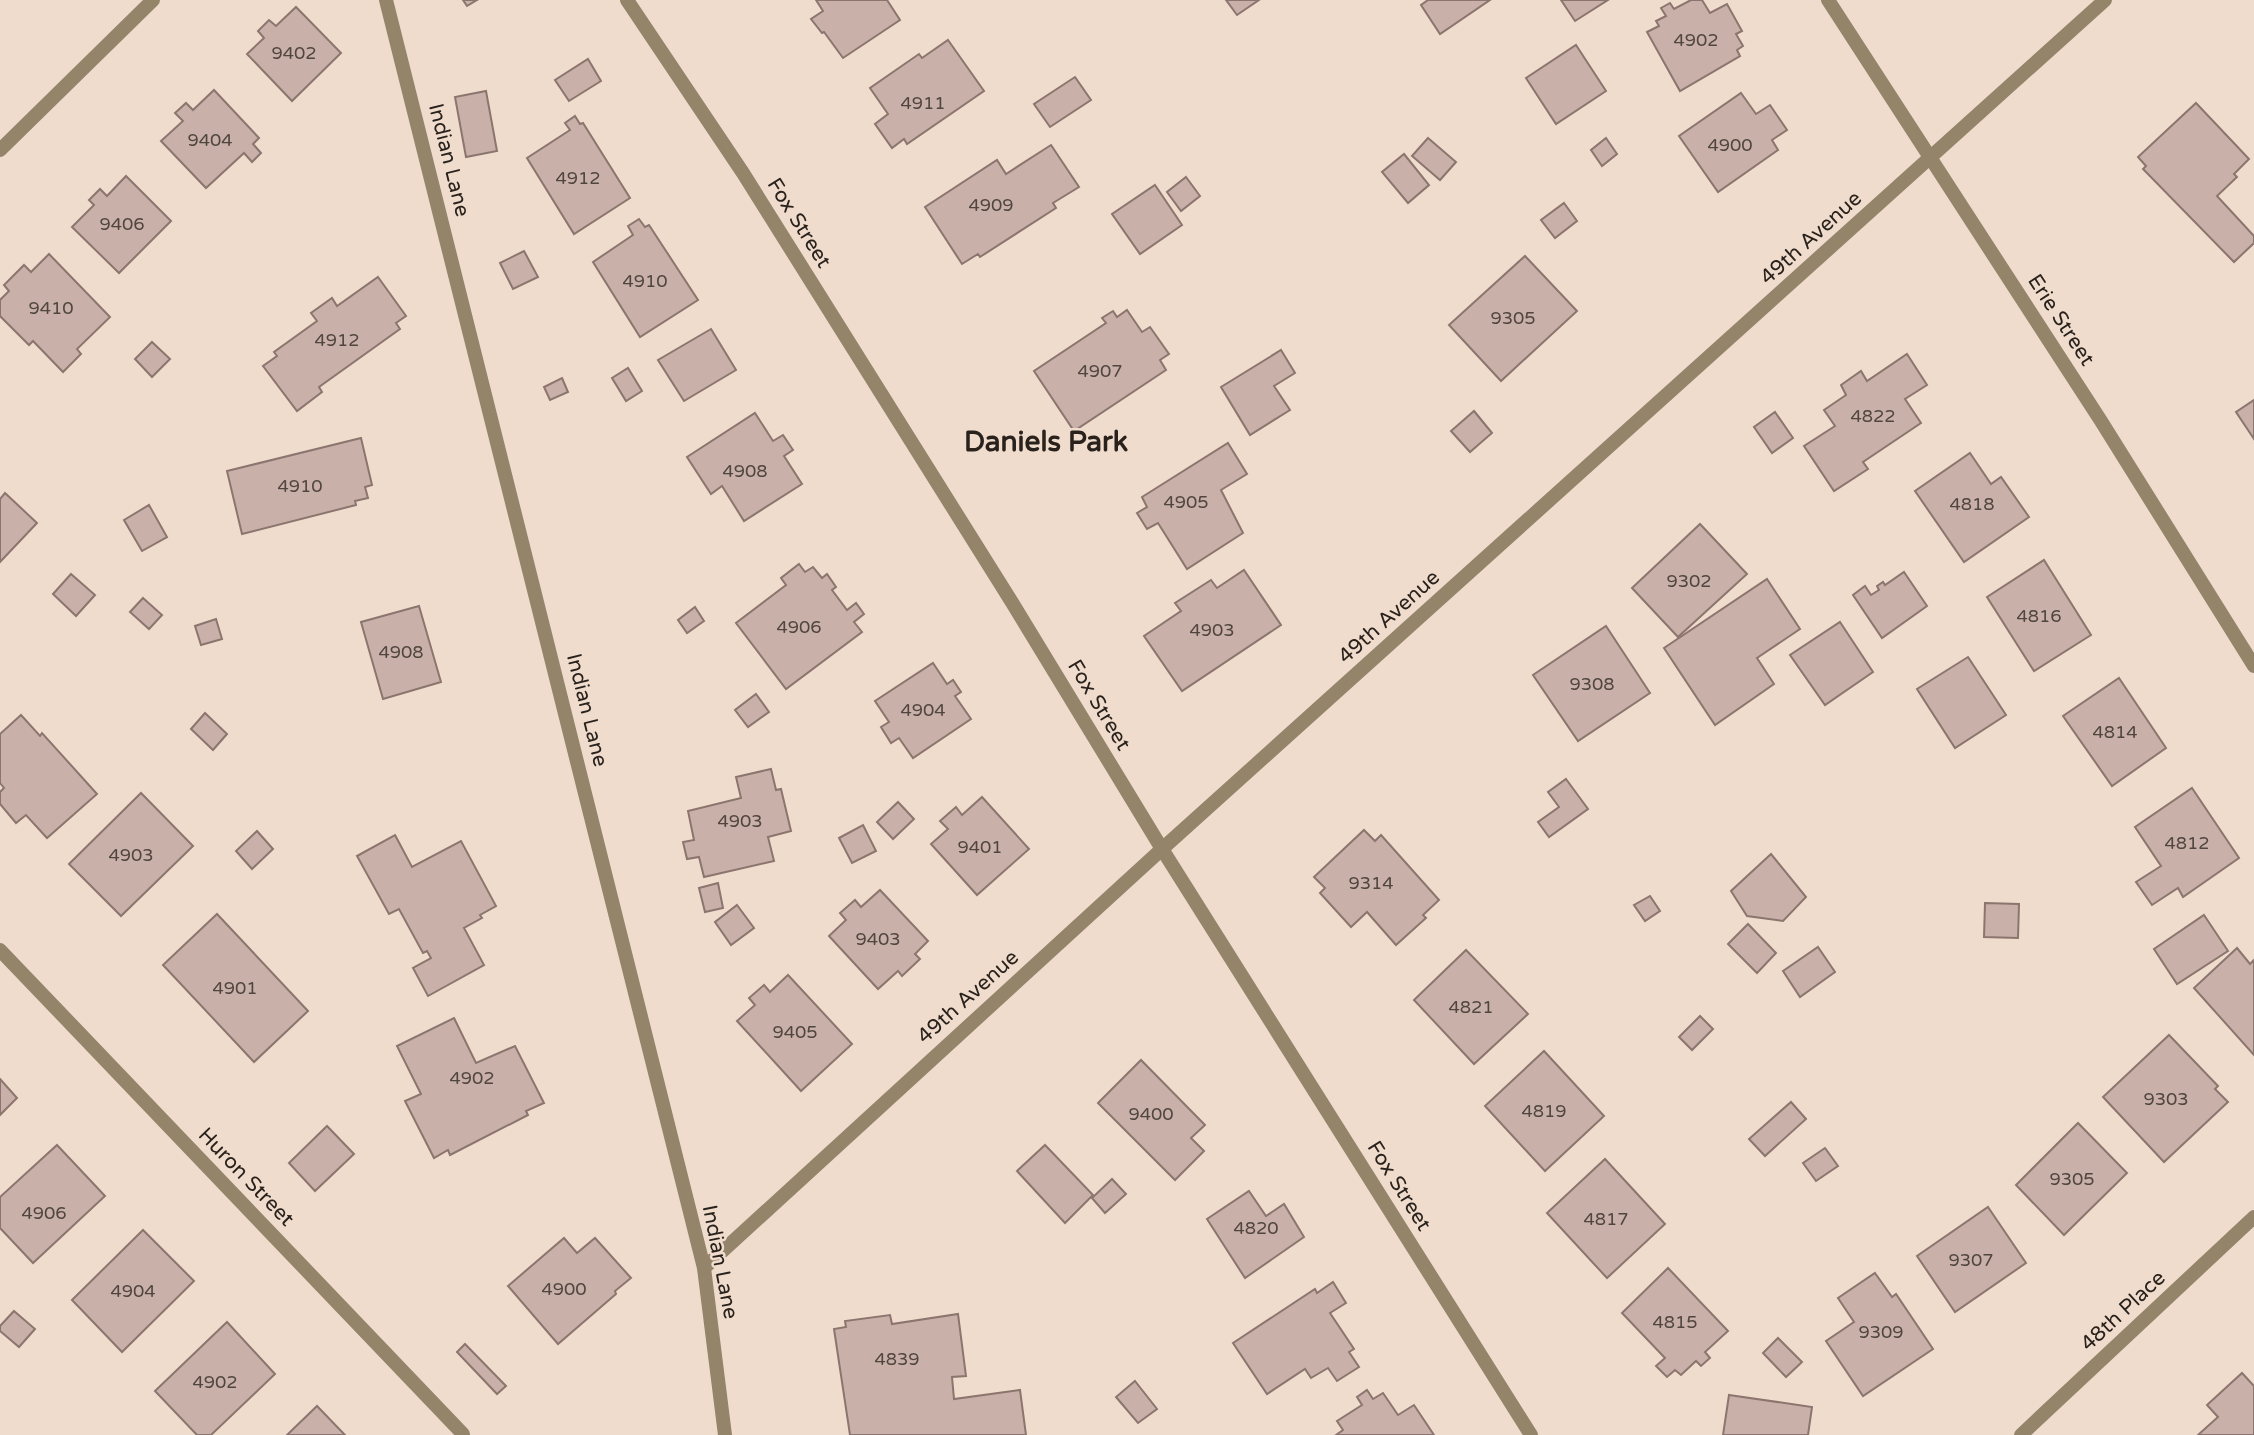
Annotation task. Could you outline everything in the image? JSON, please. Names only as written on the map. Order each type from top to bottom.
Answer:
[{"type":"street","points":[[0,150],[153,0]]},
{"type":"street","name":"Indian Lane","points":[[386,0],[704,1268],[725,1435]]},
{"type":"street","name":"Fox Street","points":[[626,0],[750,185],[1013,604],[1162,849],[1531,1435]]},
{"type":"street","name":"Erie Street","points":[[1828,0],[2101,421],[2254,666]]},
{"type":"street","name":"49th Avenue","points":[[704,1268],[1162,849],[2105,0]]},
{"type":"street","name":"Huron Street","points":[[0,950],[463,1434]]},
{"type":"street","name":"48th Place","points":[[2021,1435],[2254,1217]]},
{"type":"building","points":[[463,0],[477,0],[467,6]]},
{"type":"building","points":[[816,0],[887,0],[900,20],[843,58],[811,19],[823,11]]},
{"type":"building","points":[[1226,0],[1259,0],[1237,15]]},
{"type":"building","points":[[1428,0],[1490,0],[1440,34],[1421,5]]},
{"type":"building","points":[[1561,0],[1608,0],[1575,21]]},
{"type":"building","points":[[1691,0],[1702,0],[1710,13],[1727,4],[1742,31],[1736,34],[1743,46],[1737,50],[1740,56],[1680,91],[1647,32],[1659,26],[1656,21],[1666,16],[1661,8],[1670,3],[1674,9]]},
{"type":"building","points":[[296,7],[341,53],[292,101],[247,54],[264,38],[258,31],[269,20],[276,26]]},
{"type":"building","points":[[948,40],[984,91],[907,144],[904,139],[892,148],[875,124],[888,114],[870,88],[919,54],[922,58]]},
{"type":"building","points":[[1576,45],[1606,91],[1556,124],[1526,78]]},
{"type":"building","points":[[588,59],[601,81],[569,101],[555,80]]},
{"type":"building","points":[[1075,77],[1091,100],[1050,127],[1034,104]]},
{"type":"building","points":[[214,90],[259,138],[253,144],[261,153],[252,162],[244,153],[206,188],[161,141],[183,121],[175,113],[186,103],[193,110]]},
{"type":"building","points":[[486,91],[497,151],[466,157],[455,97]]},
{"type":"building","points":[[1741,93],[1756,114],[1770,105],[1787,130],[1772,140],[1778,150],[1718,192],[1679,136]]},
{"type":"building","points":[[2196,103],[2249,159],[2234,174],[2237,177],[2217,196],[2254,236],[2254,243],[2234,262],[2143,169],[2146,166],[2138,157]]},
{"type":"building","points":[[575,116],[580,124],[583,123],[630,198],[574,234],[527,158],[570,130],[565,123]]},
{"type":"building","points":[[1428,138],[1456,162],[1440,180],[1412,156]]},
{"type":"building","points":[[1606,138],[1617,154],[1602,166],[1591,150]]},
{"type":"building","points":[[1051,145],[1079,187],[1053,203],[1056,208],[980,257],[978,254],[962,264],[925,207],[997,160],[1006,174]]},
{"type":"building","points":[[1404,154],[1429,185],[1408,203],[1382,172]]},
{"type":"building","points":[[126,176],[171,221],[119,273],[72,227],[94,205],[89,200],[100,189],[107,196]]},
{"type":"building","points":[[1186,177],[1200,196],[1181,211],[1167,192]]},
{"type":"building","points":[[1155,185],[1182,225],[1140,254],[1112,214]]},
{"type":"building","points":[[1564,203],[1577,221],[1555,238],[1541,220]]},
{"type":"building","points":[[639,219],[645,227],[649,225],[698,300],[640,337],[593,262],[633,235],[628,226]]},
{"type":"building","points":[[524,251],[538,277],[513,289],[500,263]]},
{"type":"building","points":[[49,254],[110,317],[77,349],[81,354],[63,372],[33,341],[29,345],[0,316],[0,300],[9,291],[4,285],[24,265],[31,272]]},
{"type":"building","points":[[1525,256],[1577,311],[1501,381],[1449,325]]},
{"type":"building","points":[[378,277],[406,316],[396,323],[400,329],[319,387],[322,392],[297,411],[263,366],[277,356],[274,352],[317,321],[311,313],[332,298],[337,306]]},
{"type":"building","points":[[1127,310],[1142,332],[1150,327],[1169,354],[1160,360],[1166,370],[1074,431],[1034,371],[1106,323],[1102,318],[1113,311],[1117,317]]},
{"type":"building","points":[[711,329],[736,370],[684,401],[658,360]]},
{"type":"building","points":[[152,342],[170,359],[152,377],[135,359]]},
{"type":"building","points":[[1281,350],[1295,373],[1274,386],[1290,410],[1250,435],[1221,387]]},
{"type":"building","points":[[1907,354],[1927,385],[1905,399],[1921,423],[1863,462],[1868,469],[1834,491],[1804,446],[1835,426],[1824,410],[1846,395],[1841,385],[1861,371],[1867,381]]},
{"type":"building","points":[[628,368],[642,391],[626,401],[612,378]]},
{"type":"building","points":[[562,378],[568,392],[550,400],[544,387]]},
{"type":"building","points":[[2254,400],[2254,439],[2236,412]]},
{"type":"building","points":[[1474,411],[1492,433],[1470,452],[1451,431]]},
{"type":"building","points":[[1775,412],[1793,438],[1772,453],[1754,427]]},
{"type":"building","points":[[755,413],[773,441],[783,435],[793,450],[784,456],[802,484],[744,521],[722,486],[711,494],[687,457]]},
{"type":"building","points":[[361,438],[372,485],[365,487],[368,498],[355,501],[356,505],[242,534],[227,471]]},
{"type":"building","points":[[1228,443],[1247,474],[1221,490],[1243,533],[1187,569],[1158,523],[1147,529],[1137,513],[1147,507],[1142,497]]},
{"type":"building","points":[[1970,453],[1991,484],[2001,477],[2029,517],[1964,562],[1915,491]]},
{"type":"building","points":[[5,493],[37,523],[0,562],[0,499]]},
{"type":"building","points":[[149,505],[167,537],[142,551],[124,520]]},
{"type":"building","points":[[1700,524],[1747,574],[1678,637],[1632,588]]},
{"type":"building","points":[[2044,560],[2091,635],[2034,671],[1987,597]]},
{"type":"building","points":[[799,564],[805,572],[813,567],[822,578],[827,574],[836,587],[832,590],[847,610],[856,603],[864,614],[854,622],[862,632],[786,689],[736,623],[786,585],[781,578]]},
{"type":"building","points":[[1244,570],[1281,625],[1182,691],[1144,636],[1181,611],[1175,603],[1211,580],[1217,588]]},
{"type":"building","points":[[1904,572],[1927,606],[1882,638],[1853,595],[1865,586],[1871,595],[1879,590],[1877,586],[1883,582],[1885,585]]},
{"type":"building","points":[[71,574],[95,595],[76,616],[53,594]]},
{"type":"building","points":[[1767,579],[1800,629],[1757,658],[1774,684],[1715,725],[1664,648]]},
{"type":"building","points":[[143,598],[162,615],[149,629],[130,612]]},
{"type":"building","points":[[419,606],[441,682],[383,699],[361,622]]},
{"type":"building","points":[[695,607],[704,621],[687,633],[678,620]]},
{"type":"building","points":[[216,619],[222,639],[201,645],[195,626]]},
{"type":"building","points":[[1840,622],[1873,672],[1825,705],[1790,655]]},
{"type":"building","points":[[1606,626],[1650,693],[1578,741],[1533,675]]},
{"type":"building","points":[[1968,657],[2006,715],[1955,748],[1917,689]]},
{"type":"building","points":[[933,663],[947,684],[953,680],[961,692],[955,696],[971,719],[913,758],[899,738],[891,743],[881,727],[889,722],[875,701]]},
{"type":"building","points":[[2119,678],[2166,748],[2112,786],[2063,716]]},
{"type":"building","points":[[756,694],[769,712],[748,727],[735,710]]},
{"type":"building","points":[[205,713],[227,734],[213,750],[191,729]]},
{"type":"building","points":[[21,715],[40,736],[42,733],[97,794],[47,838],[26,815],[16,823],[0,804],[0,792],[4,788],[0,783],[0,734]]},
{"type":"building","points":[[771,769],[776,790],[781,789],[791,831],[768,837],[774,861],[704,877],[699,857],[687,859],[683,842],[694,840],[688,811],[741,798],[736,777]]},
{"type":"building","points":[[1566,779],[1588,809],[1549,837],[1538,822],[1559,807],[1548,792]]},
{"type":"building","points":[[2192,788],[2239,858],[2183,897],[2178,888],[2152,905],[2136,882],[2161,866],[2135,827]]},
{"type":"building","points":[[141,793],[193,846],[121,916],[69,864]]},
{"type":"building","points":[[982,797],[1029,849],[977,895],[931,844],[948,829],[940,821],[956,807],[962,815]]},
{"type":"building","points":[[898,802],[914,819],[893,839],[877,822]]},
{"type":"building","points":[[863,825],[876,851],[852,863],[839,838]]},
{"type":"building","points":[[1364,830],[1375,841],[1381,835],[1439,900],[1423,915],[1426,918],[1396,945],[1367,912],[1351,927],[1320,893],[1325,888],[1314,877]]},
{"type":"building","points":[[257,831],[273,849],[252,869],[236,851]]},
{"type":"building","points":[[395,835],[412,867],[461,841],[496,906],[464,928],[484,965],[428,996],[413,968],[431,958],[427,951],[423,953],[399,909],[389,914],[357,856]]},
{"type":"building","points":[[1771,854],[1806,897],[1783,921],[1747,916],[1731,891]]},
{"type":"building","points":[[718,883],[723,908],[705,912],[699,888]]},
{"type":"building","points":[[880,890],[928,941],[915,954],[920,959],[902,976],[898,971],[878,989],[829,936],[846,920],[840,913],[855,900],[861,907]]},
{"type":"building","points":[[1650,896],[1660,911],[1645,921],[1634,905]]},
{"type":"building","points":[[1985,903],[2019,904],[2018,938],[1984,937]]},
{"type":"building","points":[[737,905],[754,928],[731,945],[715,922]]},
{"type":"building","points":[[217,914],[308,1011],[254,1062],[163,965]]},
{"type":"building","points":[[2204,915],[2228,951],[2177,984],[2154,949]]},
{"type":"building","points":[[1748,924],[1776,953],[1757,973],[1728,944]]},
{"type":"building","points":[[1818,947],[1835,972],[1800,997],[1783,971]]},
{"type":"building","points":[[2237,948],[2250,964],[2254,960],[2254,1055],[2194,988]]},
{"type":"building","points":[[1466,950],[1528,1014],[1474,1064],[1414,1000]]},
{"type":"building","points":[[788,975],[852,1044],[801,1091],[737,1021],[755,1005],[749,998],[764,985],[770,992]]},
{"type":"building","points":[[1700,1016],[1713,1029],[1692,1050],[1679,1037]]},
{"type":"building","points":[[454,1018],[476,1063],[515,1046],[544,1103],[526,1111],[528,1115],[450,1155],[448,1150],[434,1158],[405,1101],[421,1094],[397,1046]]},
{"type":"building","points":[[2169,1035],[2218,1086],[2215,1089],[2228,1102],[2164,1162],[2103,1097]]},
{"type":"building","points":[[1544,1051],[1604,1116],[1545,1171],[1485,1106]]},
{"type":"building","points":[[1141,1060],[1205,1125],[1191,1138],[1204,1151],[1175,1180],[1098,1103]]},
{"type":"building","points":[[0,1079],[17,1098],[0,1115]]},
{"type":"building","points":[[1791,1102],[1806,1119],[1765,1156],[1749,1139]]},
{"type":"building","points":[[2078,1123],[2127,1173],[2064,1235],[2016,1185]]},
{"type":"building","points":[[327,1126],[354,1154],[315,1191],[289,1163]]},
{"type":"building","points":[[57,1145],[105,1196],[33,1263],[0,1228],[0,1197]]},
{"type":"building","points":[[1045,1145],[1093,1195],[1065,1223],[1017,1171]]},
{"type":"building","points":[[1825,1148],[1838,1166],[1816,1181],[1803,1163]]},
{"type":"building","points":[[1605,1159],[1665,1224],[1607,1278],[1547,1213]]},
{"type":"building","points":[[1112,1179],[1126,1194],[1105,1213],[1092,1198]]},
{"type":"building","points":[[1249,1191],[1266,1216],[1284,1204],[1304,1237],[1245,1278],[1207,1219]]},
{"type":"building","points":[[1988,1207],[2026,1263],[1955,1312],[1917,1256]]},
{"type":"building","points":[[143,1230],[194,1281],[122,1352],[72,1300]]},
{"type":"building","points":[[564,1238],[577,1253],[595,1238],[631,1278],[558,1344],[508,1286]]},
{"type":"building","points":[[1668,1268],[1728,1331],[1705,1352],[1710,1358],[1701,1366],[1696,1361],[1681,1375],[1675,1370],[1667,1377],[1656,1366],[1665,1358],[1622,1313]]},
{"type":"building","points":[[1875,1273],[1892,1297],[1896,1294],[1933,1349],[1863,1396],[1826,1341],[1854,1322],[1838,1298]]},
{"type":"building","points":[[1333,1282],[1346,1303],[1330,1313],[1354,1349],[1349,1352],[1359,1367],[1337,1381],[1328,1368],[1311,1378],[1305,1369],[1267,1394],[1233,1343],[1315,1289],[1317,1293]]},
{"type":"building","points":[[14,1311],[35,1329],[19,1347],[0,1331],[0,1326]]},
{"type":"building","points":[[958,1314],[966,1376],[952,1377],[954,1399],[1020,1390],[1026,1435],[850,1435],[834,1329],[846,1327],[845,1321],[890,1315],[892,1324]]},
{"type":"building","points":[[227,1322],[275,1374],[211,1435],[197,1435],[155,1391]]},
{"type":"building","points":[[1778,1338],[1802,1362],[1786,1377],[1763,1353]]},
{"type":"building","points":[[465,1344],[506,1386],[497,1394],[457,1352]]},
{"type":"building","points":[[2242,1373],[2254,1386],[2254,1435],[2198,1435],[2218,1417],[2207,1405]]},
{"type":"building","points":[[1135,1381],[1157,1409],[1138,1423],[1116,1397]]},
{"type":"building","points":[[1367,1390],[1373,1399],[1383,1393],[1398,1415],[1414,1405],[1434,1435],[1336,1435],[1343,1430],[1337,1421],[1362,1405],[1357,1397]]},
{"type":"building","points":[[1729,1395],[1812,1407],[1808,1435],[1723,1435]]},
{"type":"building","points":[[317,1406],[345,1435],[287,1435]]},
{"type":"district","name":"Daniels Park","points":[[1046,442]]}]
